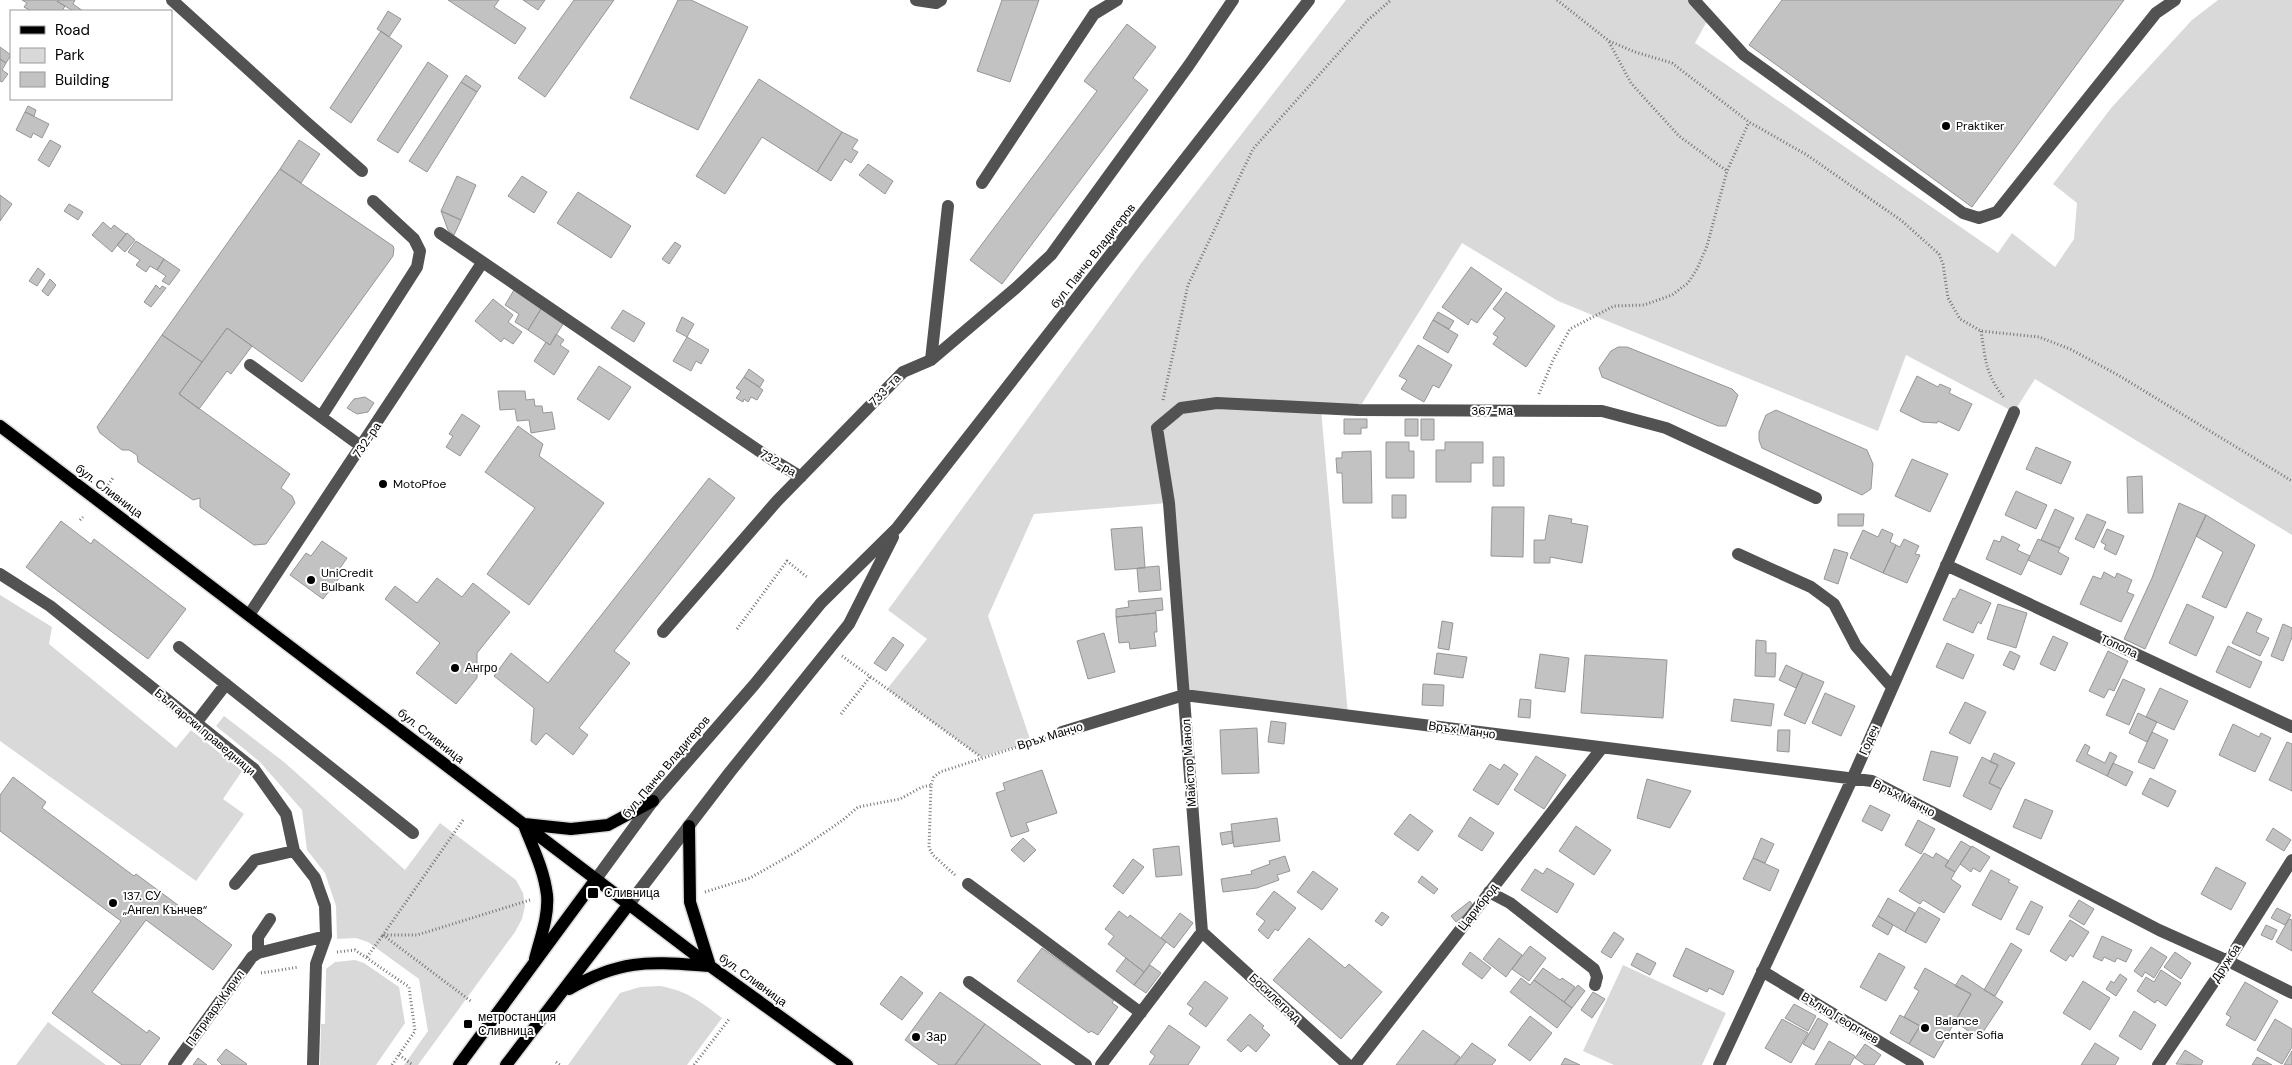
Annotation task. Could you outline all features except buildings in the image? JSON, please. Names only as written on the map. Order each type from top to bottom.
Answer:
[{"type":"main road","name":"бул. Сливница","points":[[0,426],[710,966],[847,1065]]},
{"type":"main road","points":[[533,967],[545,919],[547,897],[542,870],[524,824],[571,829],[608,825],[652,801]]},
{"type":"main road","points":[[564,991],[593,975],[623,965],[655,962],[710,966],[690,902],[689,826]]},
{"type":"main road","name":"бул. Панчо Владигеров","points":[[459,1065],[596,879]]},
{"type":"main road","name":"бул. Панчо Владигеров","points":[[506,1065],[629,904]]},
{"type":"street","points":[[172,0],[362,171]]},
{"type":"street","points":[[916,0],[936,3],[941,0]]},
{"type":"street","points":[[982,183],[1094,14],[1117,0]]},
{"type":"street","name":"733-та","points":[[663,632],[777,501],[903,372],[931,360],[1017,287],[1051,255],[1190,64],[1233,0]]},
{"type":"street","name":"бул. Панчо Владигеров","points":[[596,879],[652,801],[754,685],[821,602],[898,528],[1309,0]]},
{"type":"street","points":[[1694,0],[1744,55],[1963,213],[1979,218],[1997,212],[2156,13],[2175,0]]},
{"type":"street","points":[[321,418],[417,267],[420,251],[414,239],[373,201]]},
{"type":"street","points":[[931,360],[948,206]]},
{"type":"street","name":"732-ра","points":[[440,234],[768,458],[801,477]]},
{"type":"street","name":"732-ра","points":[[250,615],[482,263]]},
{"type":"street","points":[[250,366],[362,447]]},
{"type":"street","name":"367-ма","points":[[1157,428],[1181,408],[1217,403],[1358,410],[1602,412],[1666,428],[1816,498]]},
{"type":"street","name":"Годеч","points":[[1719,1065],[1853,777],[2014,412]]},
{"type":"street","name":"Майстор Манол","points":[[1157,428],[1169,503],[1202,932]]},
{"type":"street","name":"бул. Панчо Владигеров","points":[[629,904],[848,624],[898,528]]},
{"type":"street","points":[[1738,554],[1811,587],[1834,604],[1856,646],[1892,688]]},
{"type":"street","name":"Топола","points":[[1946,565],[2292,727]]},
{"type":"street","name":"Български праведници","points":[[0,574],[50,606],[254,769],[286,814],[294,851],[316,878],[325,906],[326,936],[316,964],[313,1065]]},
{"type":"street","points":[[179,647],[413,833]]},
{"type":"street","points":[[196,723],[226,684]]},
{"type":"street","name":"Връх Манчо","points":[[1062,732],[1184,695],[1601,749],[1853,777],[1872,781],[2159,930],[2228,961],[2292,993]]},
{"type":"street","name":"Цариброд","points":[[1355,1065],[1601,749]]},
{"type":"street","points":[[235,884],[255,860],[294,851]]},
{"type":"street","name":"Дружба","points":[[2158,1065],[2228,961],[2292,860]]},
{"type":"street","points":[[968,884],[1141,1013]]},
{"type":"street","points":[[1489,892],[1510,903],[1594,969],[1597,977],[1596,985]]},
{"type":"street","points":[[270,919],[258,937],[258,953],[326,936]]},
{"type":"street","points":[[1101,1065],[1202,932]]},
{"type":"street","name":"Босилеград","points":[[1202,932],[1348,1065]]},
{"type":"street","name":"Патриарх Кирил","points":[[174,1065],[252,957],[258,953]]},
{"type":"street","name":"Вълчо Георгиев","points":[[1762,971],[1918,1065]]},
{"type":"street","points":[[969,982],[1086,1065]]},
{"type":"path","points":[[1157,428],[1188,285],[1253,149],[1368,20],[1391,0]]},
{"type":"path","points":[[1557,0],[1609,41],[1634,52],[1672,63],[1749,122],[1807,156],[1902,221],[1933,248],[1943,264],[1948,298],[1960,320],[1981,331],[2039,337],[2070,349],[2118,375],[2292,481]]},
{"type":"path","points":[[1609,41],[1631,83],[1679,136],[1727,171]]},
{"type":"path","points":[[1537,411],[1539,394],[1553,360],[1570,329],[1614,306],[1644,305],[1672,295],[1688,283],[1698,269],[1727,171],[1749,122]]},
{"type":"path","points":[[1981,331],[1986,366],[1992,383],[2014,412]]},
{"type":"path","points":[[108,484],[113,478]]},
{"type":"path","points":[[738,629],[787,561],[807,577]]},
{"type":"path","points":[[837,652],[981,757]]},
{"type":"path","points":[[841,714],[870,677]]},
{"type":"path","name":"Връх Манчо","points":[[931,786],[934,777],[940,772],[1062,732]]},
{"type":"path","points":[[701,892],[715,890],[750,878],[796,852],[843,820],[858,807],[900,799],[922,787],[931,786],[929,848],[944,867],[968,884]]},
{"type":"path","points":[[392,1065],[415,1031],[409,987],[367,957],[463,820]]},
{"type":"path","points":[[383,935],[417,935],[532,899]]},
{"type":"path","points":[[383,935],[472,1002]]},
{"type":"path","points":[[694,1065],[730,1018]]},
{"type":"path","points":[[399,1055],[413,1065]]},
{"type":"path","points":[[556,1062],[560,1065]]},
{"type":"green space","points":[[1346,0],[1689,0],[1712,12],[1695,43],[1998,253],[2012,233],[2055,267],[2074,239],[2077,203],[2053,184],[2112,107],[2192,20],[2218,0],[2292,0],[2292,535],[2035,379],[2014,412],[1906,355],[1878,431],[1558,301],[1462,243],[1358,410],[1321,409],[1348,715],[1184,695],[1168,503],[1034,514],[988,616],[1031,742],[981,757],[887,689],[927,639],[888,610],[1142,262]]},
{"type":"green space","points":[[0,595],[52,627],[49,644],[176,748],[191,730],[242,771],[223,799],[244,814],[196,881],[0,741]]},
{"type":"green space","points":[[224,716],[284,762],[405,870],[440,823],[516,880],[523,893],[525,906],[522,919],[515,932],[418,1065],[404,1065],[428,1031],[419,979],[368,942],[356,938],[337,939],[336,906],[325,873],[307,850],[302,810],[260,762],[216,726]]},
{"type":"green space","points":[[355,960],[364,963],[399,987],[405,1023],[376,1065],[320,1065],[321,1024],[325,1024],[326,969],[335,962]]},
{"type":"green space","points":[[1623,965],[1726,1013],[1702,1065],[1614,1065],[1583,1051]]},
{"type":"green space","points":[[660,986],[686,994],[701,1002],[722,1018],[687,1065],[568,1065],[620,993],[640,987]]},
{"type":"green space","points":[[48,1022],[106,1065],[16,1065]]},
{"type":"place","name":"Praktiker","points":[[1946,126]]},
{"type":"place","name":"MotoPfoe","points":[[383,484]]},
{"type":"place","name":"UniCredit Bulbank","points":[[311,580]]},
{"type":"place","name":"Ангро","points":[[455,668]]},
{"type":"place","name":"Сливница","points":[[593,893]]},
{"type":"place","name":"137. СУ „Ангел Кънчев“","points":[[113,903]]},
{"type":"place","name":"метростанция Сливница","points":[[468,1024]]},
{"type":"place","name":"Balance Center Sofia","points":[[1925,1028]]},
{"type":"place","name":"Зар","points":[[916,1037]]}]
